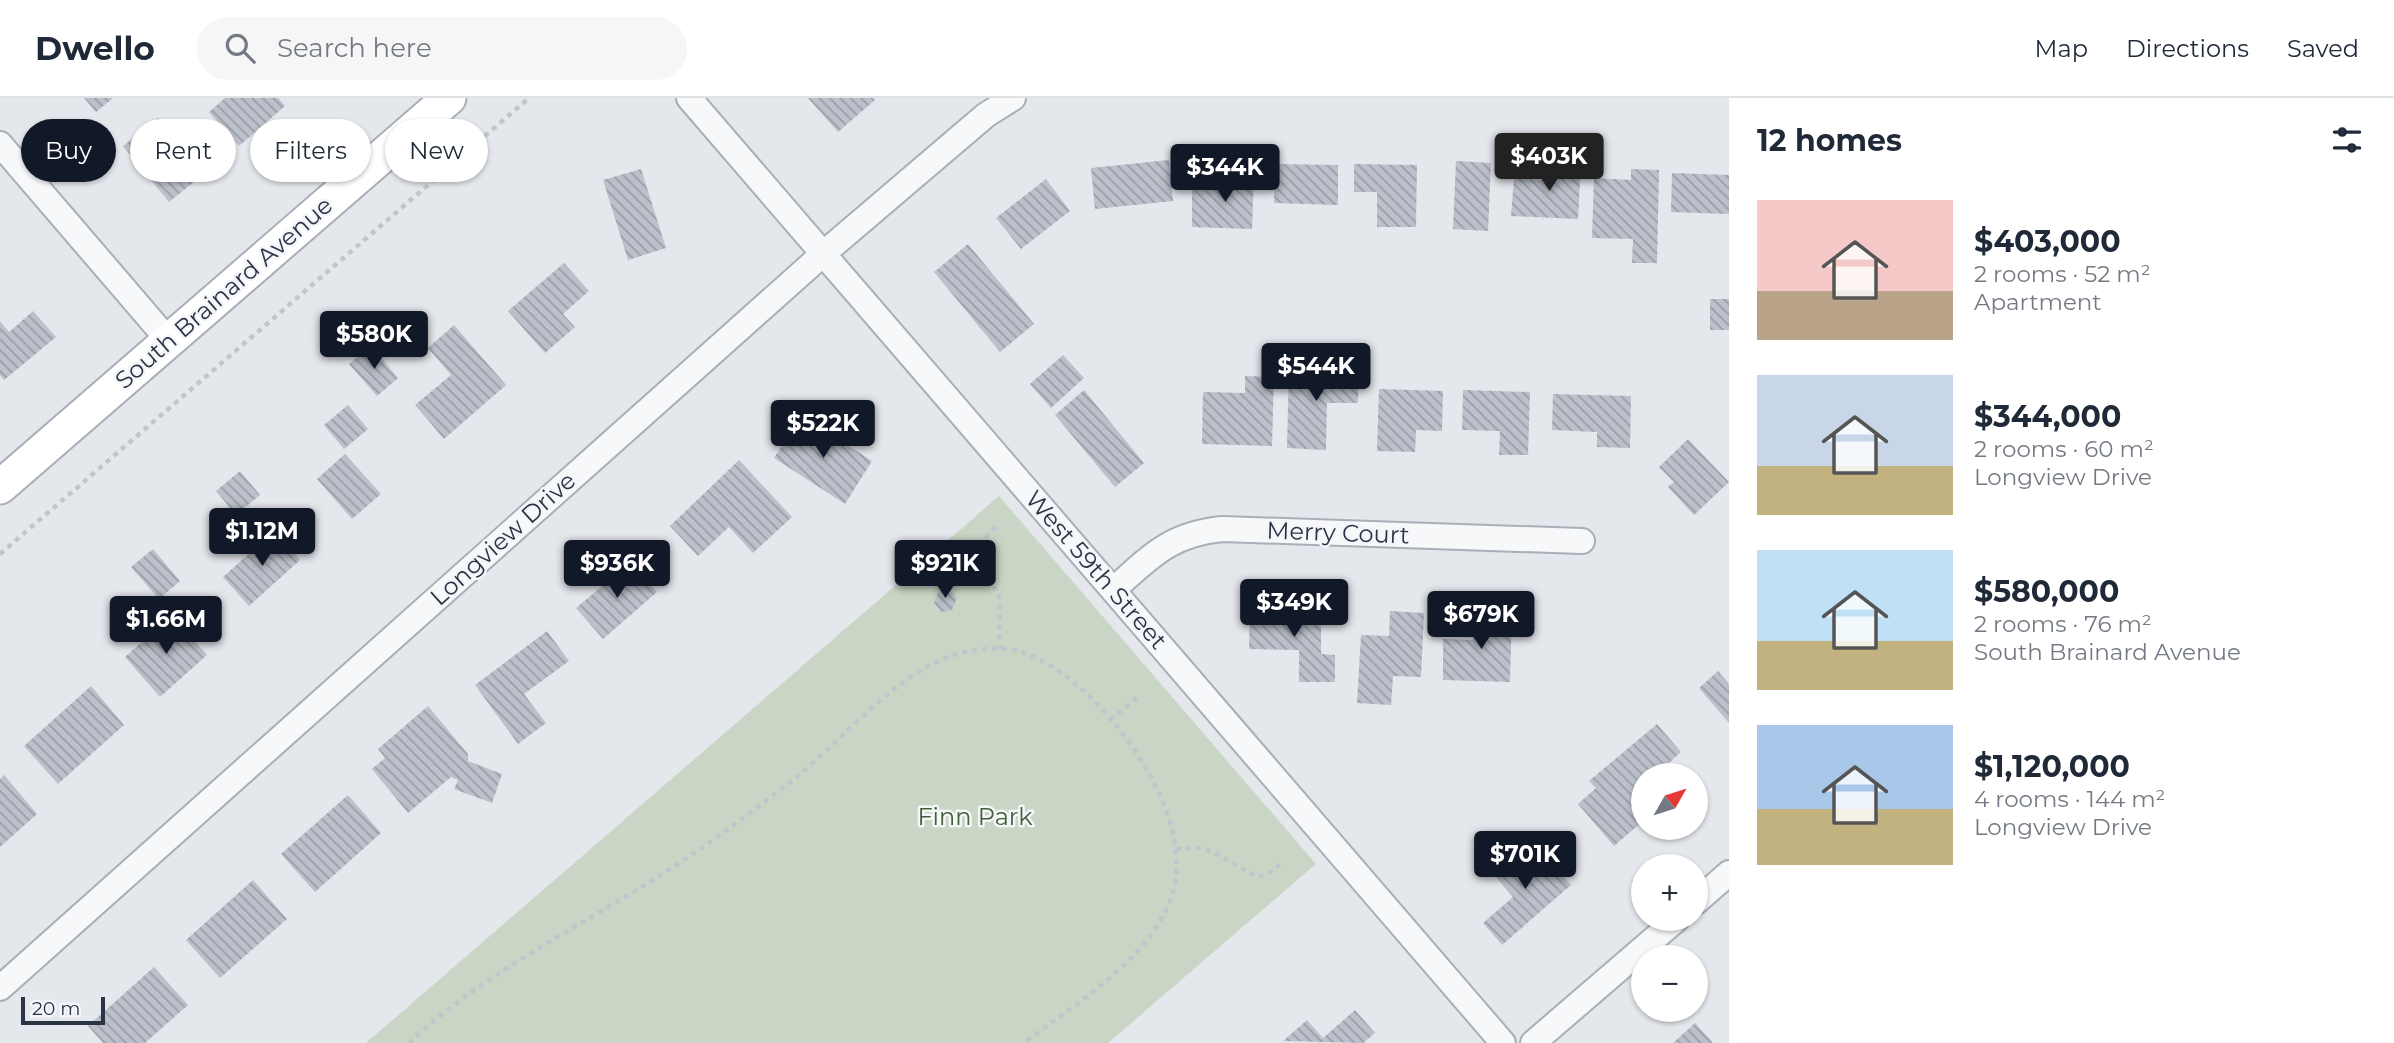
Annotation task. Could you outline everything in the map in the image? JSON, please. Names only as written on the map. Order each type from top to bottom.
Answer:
[{"type":"street","name":"South Brainard Avenue","points":[[0,487],[449,98]]},
{"type":"street","name":"West 59th Street","points":[[690,98],[1503,1043]]},
{"type":"street","name":"Longview Drive","points":[[0,988],[823,254],[986,114],[1013,98]]},
{"type":"street","points":[[0,145],[169,341]]},
{"type":"street","name":"Merry Court","points":[[1114,590],[1162,547],[1200,531],[1222,529],[1582,541]]},
{"type":"street","points":[[1708,891],[1729,873]]},
{"type":"street","points":[[1533,1043],[1662,931]]},
{"type":"path","points":[[0,554],[529,98]]},
{"type":"path","points":[[996,527],[980,543],[977,556],[999,597],[1000,649]]},
{"type":"path","points":[[409,1043],[441,1015],[552,940],[655,879],[737,822],[822,756],[913,675],[948,656],[1000,649],[1024,653],[1055,668],[1071,680],[1110,720],[1157,790],[1174,832],[1177,864],[1172,894],[1158,923],[1144,941],[1107,978],[1024,1043]]},
{"type":"path","points":[[1110,720],[1140,695]]},
{"type":"path","points":[[1176,849],[1201,848],[1258,877],[1266,875],[1283,862]]},
{"type":"green space","name":"Finn Park","points":[[999,496],[1316,864],[1108,1043],[366,1043]]},
{"type":"building","points":[[84,98],[113,98],[96,112]]},
{"type":"building","points":[[225,98],[278,98],[285,106],[270,119],[250,119],[250,136],[239,146],[236,143],[236,119],[215,119],[209,112]]},
{"type":"building","points":[[808,98],[873,98],[875,100],[838,132]]},
{"type":"building","points":[[130,140],[130,155],[123,146]]},
{"type":"building","points":[[1169,160],[1173,201],[1095,209],[1091,168]]},
{"type":"building","points":[[1456,161],[1491,163],[1488,231],[1453,229]]},
{"type":"building","points":[[1545,161],[1581,163],[1578,219],[1511,216],[1514,178],[1544,180]]},
{"type":"building","points":[[1275,164],[1338,165],[1338,205],[1274,203]]},
{"type":"building","points":[[1354,164],[1417,165],[1416,227],[1377,227],[1377,192],[1354,192]]},
{"type":"building","points":[[641,169],[666,248],[628,260],[603,180]]},
{"type":"building","points":[[1631,169],[1659,170],[1657,263],[1632,263],[1633,239],[1592,238],[1594,178],[1631,180]]},
{"type":"building","points":[[1227,173],[1254,174],[1252,229],[1192,227],[1192,186],[1226,187]]},
{"type":"building","points":[[1672,173],[1729,175],[1729,214],[1671,212]]},
{"type":"building","points":[[1046,179],[1070,211],[1021,249],[996,218]]},
{"type":"building","points":[[153,182],[194,182],[169,202]]},
{"type":"building","points":[[968,244],[1034,324],[1000,352],[934,272]]},
{"type":"building","points":[[564,263],[589,291],[563,314],[575,327],[545,353],[508,311]]},
{"type":"building","points":[[1710,299],[1729,299],[1729,330],[1710,330]]},
{"type":"building","points":[[33,311],[56,337],[4,380],[0,375],[0,321],[9,332]]},
{"type":"building","points":[[454,325],[506,385],[444,439],[415,405],[451,375],[428,348]]},
{"type":"building","points":[[371,346],[398,378],[377,396],[349,364]]},
{"type":"building","points":[[1063,355],[1084,378],[1051,408],[1030,384]]},
{"type":"building","points":[[1289,367],[1359,369],[1358,403],[1327,403],[1326,450],[1287,448]]},
{"type":"building","points":[[1245,376],[1274,377],[1272,446],[1202,444],[1203,392],[1245,393]]},
{"type":"building","points":[[1379,389],[1443,391],[1442,431],[1416,430],[1415,452],[1377,451]]},
{"type":"building","points":[[1084,390],[1144,463],[1115,487],[1055,415]]},
{"type":"building","points":[[1463,390],[1530,392],[1528,455],[1499,455],[1500,431],[1462,430]]},
{"type":"building","points":[[1553,394],[1631,396],[1630,448],[1597,447],[1597,432],[1552,430]]},
{"type":"building","points":[[348,405],[368,429],[344,449],[324,425]]},
{"type":"building","points":[[802,416],[872,461],[845,504],[774,458]]},
{"type":"building","points":[[1688,439],[1729,482],[1694,515],[1668,487],[1674,482],[1659,467]]},
{"type":"building","points":[[345,454],[381,494],[352,519],[317,479]]},
{"type":"building","points":[[739,460],[792,517],[753,553],[729,527],[698,556],[670,526]]},
{"type":"building","points":[[240,471],[260,495],[236,515],[216,491]]},
{"type":"building","points":[[274,531],[300,560],[249,606],[223,577]]},
{"type":"building","points":[[153,549],[180,581],[159,599],[131,567]]},
{"type":"building","points":[[631,562],[657,592],[603,639],[576,608]]},
{"type":"building","points":[[949,588],[957,598],[952,610],[941,612],[934,603],[939,590]]},
{"type":"building","points":[[1250,607],[1321,608],[1321,654],[1335,655],[1335,682],[1299,682],[1299,650],[1249,649]]},
{"type":"building","points":[[1390,611],[1424,613],[1421,677],[1393,676],[1391,705],[1357,703],[1361,635],[1389,636]]},
{"type":"building","points":[[1474,612],[1512,613],[1510,682],[1443,680],[1443,639],[1473,640]]},
{"type":"building","points":[[172,615],[207,655],[160,697],[125,657]]},
{"type":"building","points":[[547,631],[569,661],[524,694],[546,723],[518,744],[475,685]]},
{"type":"building","points":[[1718,671],[1729,684],[1729,723],[1699,688]]},
{"type":"building","points":[[91,686],[124,725],[58,784],[24,746]]},
{"type":"building","points":[[428,706],[468,754],[468,761],[502,774],[492,803],[454,789],[458,780],[451,777],[408,813],[372,769],[385,758],[378,749]]},
{"type":"building","points":[[1657,724],[1681,752],[1669,763],[1631,763],[1631,831],[1614,846],[1578,804],[1596,788],[1589,781]]},
{"type":"building","points":[[4,775],[37,814],[0,847],[0,779]]},
{"type":"building","points":[[348,795],[381,833],[315,892],[281,854]]},
{"type":"building","points":[[1514,846],[1535,871],[1557,853],[1571,869],[1563,876],[1571,885],[1502,945],[1483,923],[1513,897],[1488,868]]},
{"type":"building","points":[[253,880],[287,919],[220,978],[186,940]]},
{"type":"building","points":[[154,967],[188,1005],[145,1043],[103,1043],[88,1026]]},
{"type":"building","points":[[1355,1010],[1375,1033],[1363,1043],[1283,1041],[1307,1020],[1323,1038]]},
{"type":"building","points":[[1695,1023],[1713,1043],[1673,1043]]}]
